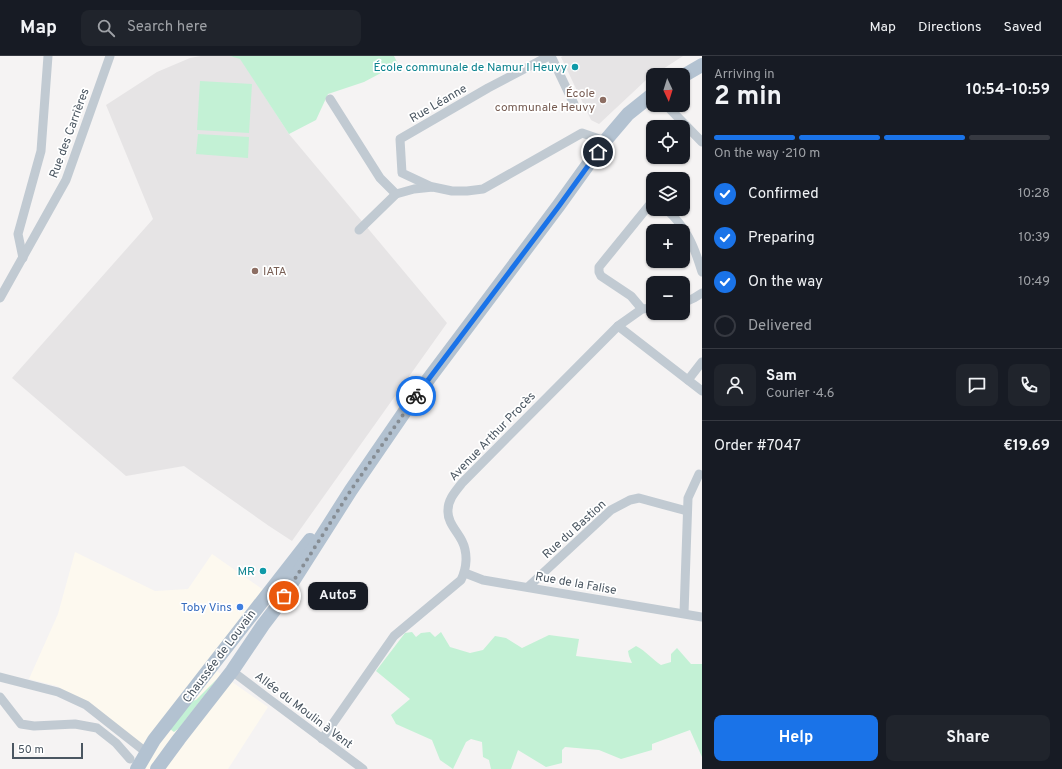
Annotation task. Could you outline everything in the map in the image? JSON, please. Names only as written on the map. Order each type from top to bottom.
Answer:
[{"type":"main road","points":[[690,72],[702,65]]},
{"type":"main road","name":"Chaussée de Louvain","points":[[159,767],[232,670],[276,608],[351,490],[412,401],[559,206],[605,141],[628,114],[646,100]]},
{"type":"main road","name":"Chaussée de Louvain","points":[[133,764],[146,753],[154,740],[250,616],[351,490]]},
{"type":"main road","points":[[250,616],[263,625]]},
{"type":"main road","points":[[214,664],[232,670]]},
{"type":"main road","points":[[146,753],[159,767]]},
{"type":"street","points":[[23,258],[18,234],[41,150],[48,56]]},
{"type":"street","name":"Rue des Carrières","points":[[0,298],[66,180],[110,56]]},
{"type":"street","points":[[550,56],[574,104]]},
{"type":"street","name":"Rue Léanne","points":[[433,187],[402,173],[400,139],[488,88],[550,56]]},
{"type":"street","points":[[330,99],[380,178],[396,194]]},
{"type":"street","points":[[673,112],[702,142]]},
{"type":"street","points":[[359,230],[396,194],[414,189],[433,187],[460,191],[483,189],[582,133],[605,141]]},
{"type":"street","points":[[646,209],[599,267],[601,276],[631,296],[642,309],[646,309]]},
{"type":"street","points":[[674,216],[687,232],[702,272]]},
{"type":"street","points":[[690,300],[702,293]]},
{"type":"street","name":"Avenue Arthur Procès","points":[[465,573],[467,561],[463,542],[451,523],[448,510],[451,498],[462,483],[618,326],[642,309]]},
{"type":"street","points":[[618,326],[702,391]]},
{"type":"street","points":[[688,380],[702,362]]},
{"type":"street","points":[[684,613],[688,498],[699,474]]},
{"type":"street","name":"Rue du Bastion","points":[[528,587],[611,510],[630,500],[639,498],[687,510]]},
{"type":"street","points":[[322,739],[394,636],[461,580],[465,573]]},
{"type":"street","name":"Rue de la Falise","points":[[465,573],[483,580],[702,616]]},
{"type":"street","name":"Allée du Moulin à Vent","points":[[232,670],[363,769]]},
{"type":"street","points":[[0,677],[58,692],[86,705],[146,753]]},
{"type":"street","points":[[0,697],[21,724],[34,726],[75,724],[97,728],[116,743],[133,764]]},
{"type":"shaded area","name":"IATA","points":[[201,56],[230,56],[240,58],[289,134],[447,323],[292,541],[184,466],[126,476],[12,378],[153,219],[106,105],[157,72],[190,58]]},
{"type":"shaded area","name":"École communale Heuvy","points":[[683,56],[664,68],[646,68],[646,80],[599,124],[591,120],[561,57]]},
{"type":"shaded area","points":[[75,552],[155,591],[188,589],[212,554],[268,593],[210,665],[268,707],[228,769],[140,769],[146,753],[86,705],[57,686],[29,679],[58,614]]},
{"type":"green space","points":[[230,56],[394,56],[398,64],[364,82],[328,94],[316,120],[289,134],[240,59]]},
{"type":"green space","points":[[200,81],[252,84],[249,133],[197,130]]},
{"type":"green space","points":[[198,134],[249,137],[248,158],[196,154]]},
{"type":"green space","points":[[412,632],[416,637],[421,633],[430,632],[435,637],[441,632],[450,647],[470,653],[483,650],[495,636],[506,638],[522,648],[549,635],[579,639],[576,656],[632,663],[628,651],[636,646],[661,665],[671,662],[671,654],[677,648],[691,664],[702,664],[702,757],[690,730],[652,744],[652,750],[621,759],[599,750],[565,747],[562,750],[562,763],[546,767],[518,750],[511,769],[491,769],[489,760],[483,757],[482,742],[471,739],[466,742],[453,769],[440,760],[432,740],[396,724],[391,715],[410,699],[376,671],[405,633]]},
{"type":"green space","points":[[217,679],[179,728],[174,732],[170,729],[192,701],[196,700]]},
{"type":"way so far","points":[[284,596],[351,490],[416,396]]},
{"type":"place","name":"École communale de Namur I Heuvy","points":[[575,67]]},
{"type":"place","name":"École communale Heuvy","points":[[603,100]]},
{"type":"place","name":"IATA","points":[[255,271]]},
{"type":"place","name":"MR","points":[[263,571]]},
{"type":"place","name":"Auto5","points":[[284,596]]},
{"type":"place","name":"Toby Vins","points":[[240,607]]},
{"type":"route","points":[[416,396],[598,152]]}]
